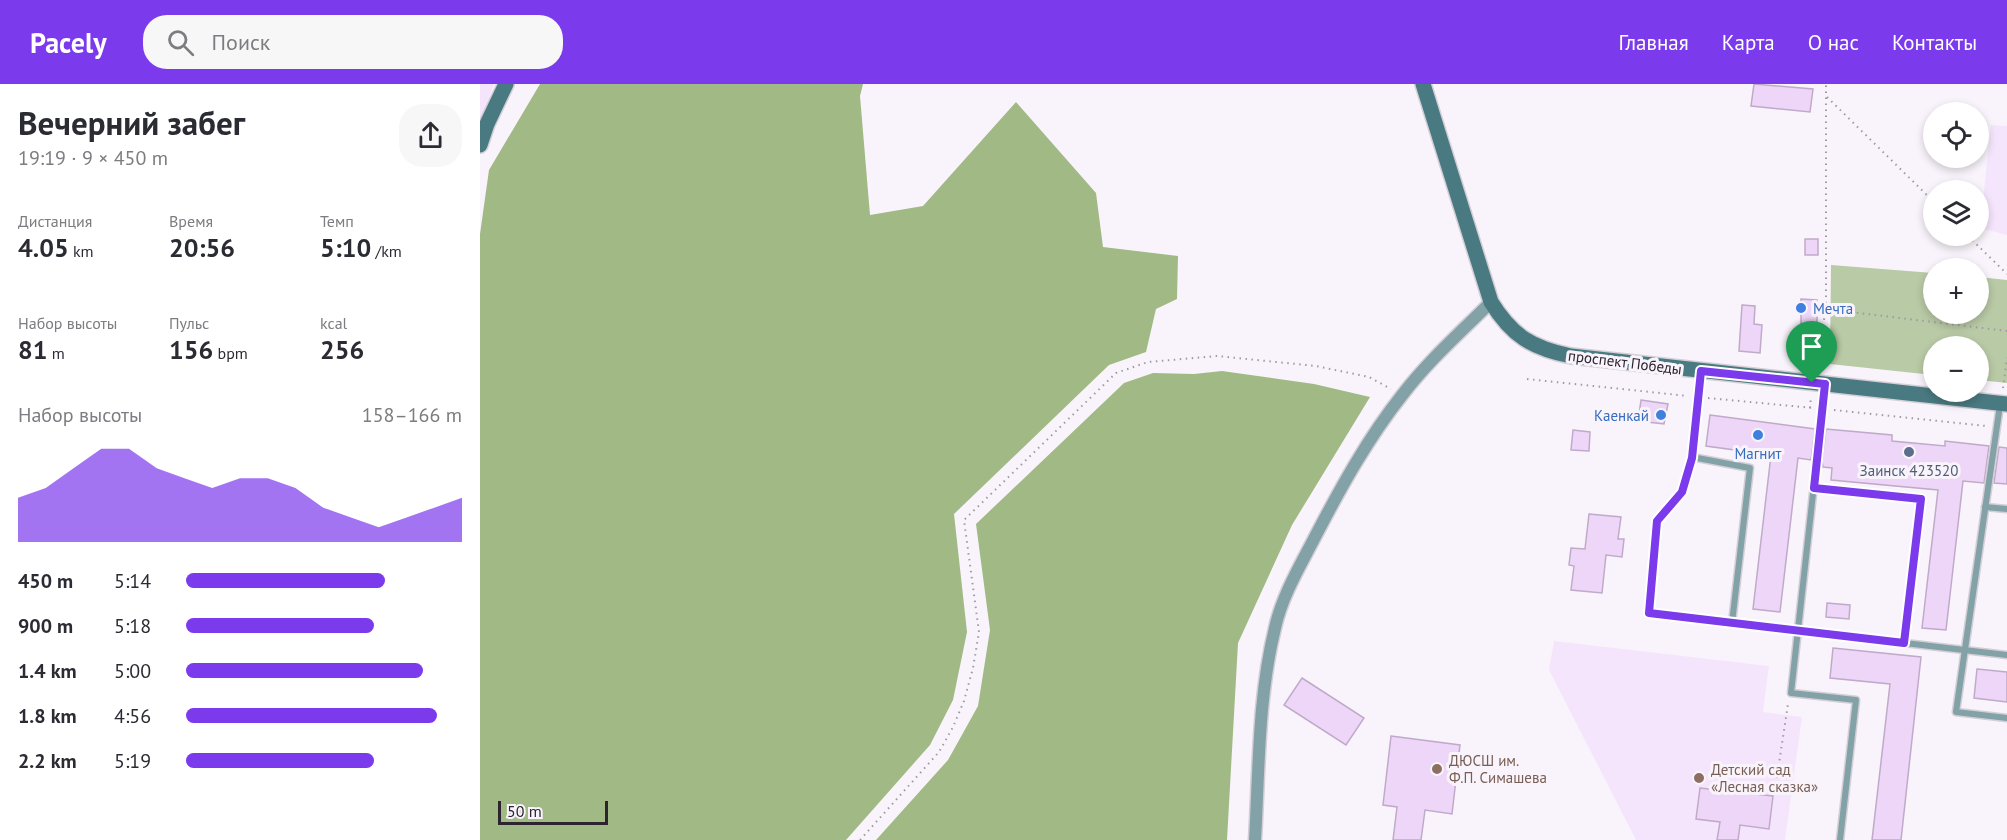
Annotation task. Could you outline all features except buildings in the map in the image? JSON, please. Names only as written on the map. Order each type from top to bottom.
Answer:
[{"type":"main road","points":[[480,145],[506,84]]},
{"type":"main road","name":"проспект Победы","points":[[1423,84],[1491,302],[1501,318],[1517,334],[1532,344],[1550,352],[1571,356],[2004,404]]},
{"type":"street","points":[[1255,840],[1263,693],[1275,626],[1299,566],[1344,481],[1402,394],[1424,368],[1491,302]]},
{"type":"lane","points":[[1701,371],[1692,458],[1682,492],[1657,521],[1649,613],[2007,655]]},
{"type":"lane","points":[[1819,383],[1822,409],[1791,693],[1856,700],[1840,840]]},
{"type":"lane","points":[[2004,404],[1997,427],[1963,650],[1956,712],[2007,718]]},
{"type":"lane","points":[[1692,458],[1750,468],[1732,623]]},
{"type":"lane","points":[[1814,488],[1921,499],[1904,643]]},
{"type":"lane","points":[[1985,507],[2007,509]]},
{"type":"path","points":[[1810,408],[1819,383],[1826,309],[1826,84]]},
{"type":"path","points":[[1827,97],[1923,191]]},
{"type":"path","points":[[1978,246],[2007,274]]},
{"type":"path","points":[[1826,309],[2007,331]]},
{"type":"path","points":[[860,840],[939,752],[964,701],[979,632],[964,520],[1116,373],[1148,362],[1217,356],[1316,366],[1369,377],[1402,394]]},
{"type":"path","points":[[2004,404],[2007,358]]},
{"type":"path","points":[[1527,379],[1997,427]]},
{"type":"path","points":[[1775,790],[1791,693]]},
{"type":"shaded area","points":[[480,84],[494,84],[480,124]]},
{"type":"shaded area","points":[[1991,125],[2007,126],[2007,235],[1989,230],[1989,180],[1985,180],[1986,168],[1989,168]]},
{"type":"shaded area","name":"Детский сад «Лесная сказка»","points":[[1554,641],[1769,666],[1763,712],[1802,717],[1785,840],[1636,840],[1549,670]]},
{"type":"green space","points":[[540,84],[863,84],[860,96],[870,215],[923,206],[1016,102],[1096,193],[1103,247],[1178,256],[1177,299],[1156,309],[1146,352],[1109,365],[954,514],[967,632],[953,700],[930,745],[846,840],[480,840],[480,234],[489,170]]},
{"type":"green space","points":[[1831,265],[1923,272],[1923,324],[1989,324],[1989,278],[2007,280],[2007,383],[1989,381],[1989,336],[1923,336],[1923,374],[1830,364]]},
{"type":"green space","points":[[1222,371],[1314,384],[1370,397],[1292,525],[1238,643],[1227,840],[876,840],[948,760],[978,706],[990,630],[976,524],[1124,383],[1153,373],[1194,374]]},
{"type":"place","name":"Мечта","points":[[1801,308]]},
{"type":"place","name":"Каенкай","points":[[1661,415]]},
{"type":"place","name":"Магнит","points":[[1758,435]]},
{"type":"place","name":"Заинск 423520","points":[[1909,452]]},
{"type":"place","name":"ДЮСШ им. Ф.П. Симашева","points":[[1437,769]]},
{"type":"place","name":"Детский сад «Лесная сказка»","points":[[1699,778]]},
{"type":"route","points":[[1701,371],[1812,383],[1825,384],[1814,488],[1921,499],[1904,643],[1649,613],[1657,521],[1682,492],[1692,458],[1701,371]]}]
